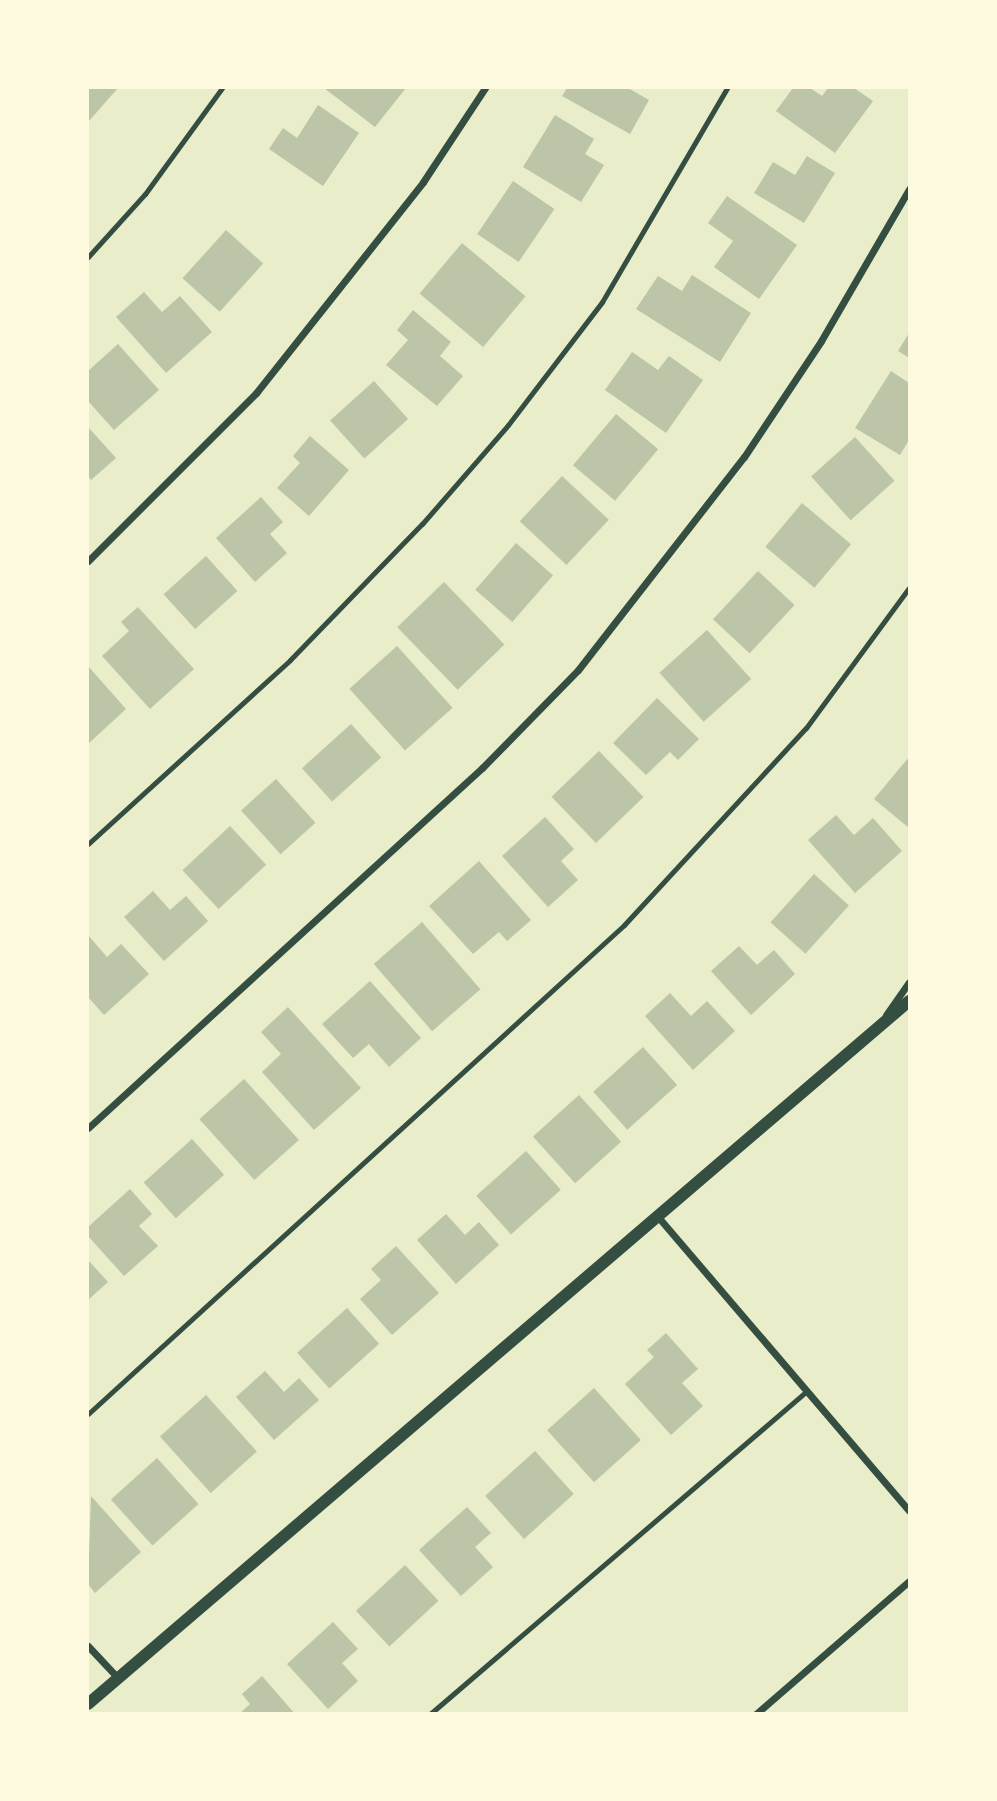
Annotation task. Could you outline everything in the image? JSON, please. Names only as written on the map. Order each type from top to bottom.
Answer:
[{"type":"street","points":[[88,561],[256,393],[423,182],[485,88]]},
{"type":"street","points":[[88,1128],[482,768],[578,670],[744,457],[821,341],[909,189]]},
{"type":"street","points":[[876,1029],[909,982]]},
{"type":"street","points":[[88,1704],[659,1218],[909,1001]]},
{"type":"street","points":[[659,1218],[909,1511]]},
{"type":"street","points":[[756,1713],[909,1581]]},
{"type":"street","points":[[88,1646],[118,1678]]},
{"type":"lane","points":[[88,257],[145,194],[222,88]]},
{"type":"lane","points":[[88,844],[290,660],[422,524],[508,425],[602,302],[727,88]]},
{"type":"lane","points":[[88,1414],[624,925],[806,728],[909,588]]},
{"type":"lane","points":[[430,1713],[807,1391]]},
{"type":"building","points":[[88,88],[118,88],[89,121],[88,120]]},
{"type":"building","points":[[324,88],[406,88],[375,127]]},
{"type":"building","points":[[567,88],[628,88],[649,100],[630,134],[562,96]]},
{"type":"building","points":[[793,88],[810,88],[822,96],[828,88],[854,88],[873,101],[835,153],[776,111]]},
{"type":"building","points":[[318,105],[359,133],[323,186],[269,149],[283,128],[297,138]]},
{"type":"building","points":[[555,115],[594,139],[585,154],[604,165],[581,202],[523,167]]},
{"type":"building","points":[[807,156],[835,173],[804,223],[754,193],[773,162],[795,175]]},
{"type":"building","points":[[513,181],[554,209],[519,262],[477,234]]},
{"type":"building","points":[[727,196],[797,245],[759,299],[714,267],[733,241],[708,223]]},
{"type":"building","points":[[226,230],[263,263],[220,312],[183,278]]},
{"type":"building","points":[[462,243],[526,296],[483,347],[420,294]]},
{"type":"building","points":[[692,275],[751,313],[720,362],[636,309],[658,276],[682,291]]},
{"type":"building","points":[[144,292],[162,312],[180,296],[212,332],[166,373],[116,317]]},
{"type":"building","points":[[413,310],[451,342],[440,356],[463,376],[437,406],[386,365],[408,340],[397,330]]},
{"type":"building","points":[[909,333],[909,358],[898,351]]},
{"type":"building","points":[[118,344],[159,390],[114,430],[88,401],[88,371]]},
{"type":"building","points":[[632,352],[658,370],[669,356],[703,380],[666,433],[605,390]]},
{"type":"building","points":[[891,371],[909,383],[909,440],[900,455],[855,428]]},
{"type":"building","points":[[374,381],[408,419],[364,458],[330,420]]},
{"type":"building","points":[[616,414],[658,449],[615,501],[573,465]]},
{"type":"building","points":[[88,427],[116,458],[91,480],[88,476]]},
{"type":"building","points":[[310,436],[349,470],[309,516],[277,488],[300,463],[293,456]]},
{"type":"building","points":[[855,437],[894,481],[851,520],[811,476]]},
{"type":"building","points":[[562,476],[609,520],[567,565],[520,521]]},
{"type":"building","points":[[261,497],[283,522],[270,534],[287,553],[255,582],[216,538]]},
{"type":"building","points":[[802,503],[851,544],[814,588],[765,547]]},
{"type":"building","points":[[516,543],[553,575],[512,622],[475,590]]},
{"type":"building","points":[[206,556],[237,591],[195,629],[164,594]]},
{"type":"building","points":[[758,571],[795,605],[750,653],[713,619]]},
{"type":"building","points":[[444,582],[504,645],[458,690],[397,627]]},
{"type":"building","points":[[138,607],[194,669],[150,709],[102,656],[129,631],[121,622]]},
{"type":"building","points":[[707,630],[751,679],[704,722],[659,673]]},
{"type":"building","points":[[397,646],[453,708],[405,751],[349,689]]},
{"type":"building","points":[[88,666],[126,709],[88,744]]},
{"type":"building","points":[[657,698],[699,739],[678,760],[670,752],[646,775],[613,743]]},
{"type":"building","points":[[351,724],[381,757],[332,802],[302,768]]},
{"type":"building","points":[[599,751],[643,797],[596,843],[552,797]]},
{"type":"building","points":[[909,757],[909,828],[874,799]]},
{"type":"building","points":[[276,779],[315,823],[281,854],[241,810]]},
{"type":"building","points":[[836,815],[854,835],[873,818],[902,851],[855,893],[808,840]]},
{"type":"building","points":[[545,817],[574,849],[561,861],[578,880],[548,907],[502,856]]},
{"type":"building","points":[[230,826],[266,865],[219,909],[182,870]]},
{"type":"building","points":[[479,861],[531,920],[507,941],[499,932],[473,954],[429,906]]},
{"type":"building","points":[[814,874],[849,905],[805,954],[771,922]]},
{"type":"building","points":[[153,891],[170,910],[186,896],[208,921],[164,961],[124,917]]},
{"type":"building","points":[[422,922],[480,989],[432,1031],[374,964]]},
{"type":"building","points":[[88,935],[107,957],[121,944],[149,974],[104,1015],[88,997]]},
{"type":"building","points":[[739,946],[757,965],[774,950],[795,974],[751,1015],[711,971]]},
{"type":"building","points":[[370,981],[421,1038],[389,1067],[369,1044],[353,1058],[322,1024]]},
{"type":"building","points":[[670,993],[691,1016],[707,1001],[735,1031],[693,1070],[645,1016]]},
{"type":"building","points":[[288,1007],[361,1088],[314,1130],[262,1072],[281,1054],[261,1032]]},
{"type":"building","points":[[643,1047],[677,1085],[627,1130],[593,1092]]},
{"type":"building","points":[[244,1079],[299,1140],[254,1180],[199,1119]]},
{"type":"building","points":[[579,1095],[621,1142],[575,1183],[533,1136]]},
{"type":"building","points":[[192,1139],[224,1175],[176,1218],[144,1182]]},
{"type":"building","points":[[526,1151],[561,1190],[511,1234],[476,1196]]},
{"type":"building","points":[[130,1189],[152,1214],[139,1226],[158,1246],[124,1276],[88,1236],[88,1227]]},
{"type":"building","points":[[446,1214],[465,1235],[479,1222],[499,1245],[456,1284],[417,1240]]},
{"type":"building","points":[[396,1246],[439,1293],[392,1335],[360,1299],[381,1280],[371,1269]]},
{"type":"building","points":[[88,1260],[108,1282],[88,1300]]},
{"type":"building","points":[[347,1308],[379,1344],[329,1389],[297,1353]]},
{"type":"building","points":[[666,1333],[698,1369],[682,1383],[703,1406],[671,1435],[625,1384],[654,1357],[647,1350]]},
{"type":"building","points":[[265,1371],[284,1392],[299,1378],[319,1400],[274,1440],[236,1397]]},
{"type":"building","points":[[594,1388],[641,1440],[594,1482],[547,1430]]},
{"type":"building","points":[[206,1395],[257,1451],[211,1493],[160,1436]]},
{"type":"building","points":[[535,1451],[574,1494],[524,1539],[485,1496]]},
{"type":"building","points":[[157,1458],[198,1504],[152,1546],[111,1499]]},
{"type":"building","points":[[91,1496],[141,1552],[95,1593],[88,1584]]},
{"type":"building","points":[[467,1507],[491,1533],[475,1547],[493,1567],[461,1596],[419,1550]]},
{"type":"building","points":[[405,1565],[438,1601],[389,1647],[356,1611]]},
{"type":"building","points":[[333,1622],[358,1649],[342,1663],[358,1681],[328,1709],[287,1664]]},
{"type":"building","points":[[262,1676],[295,1714],[239,1714],[250,1704],[242,1694]]}]
